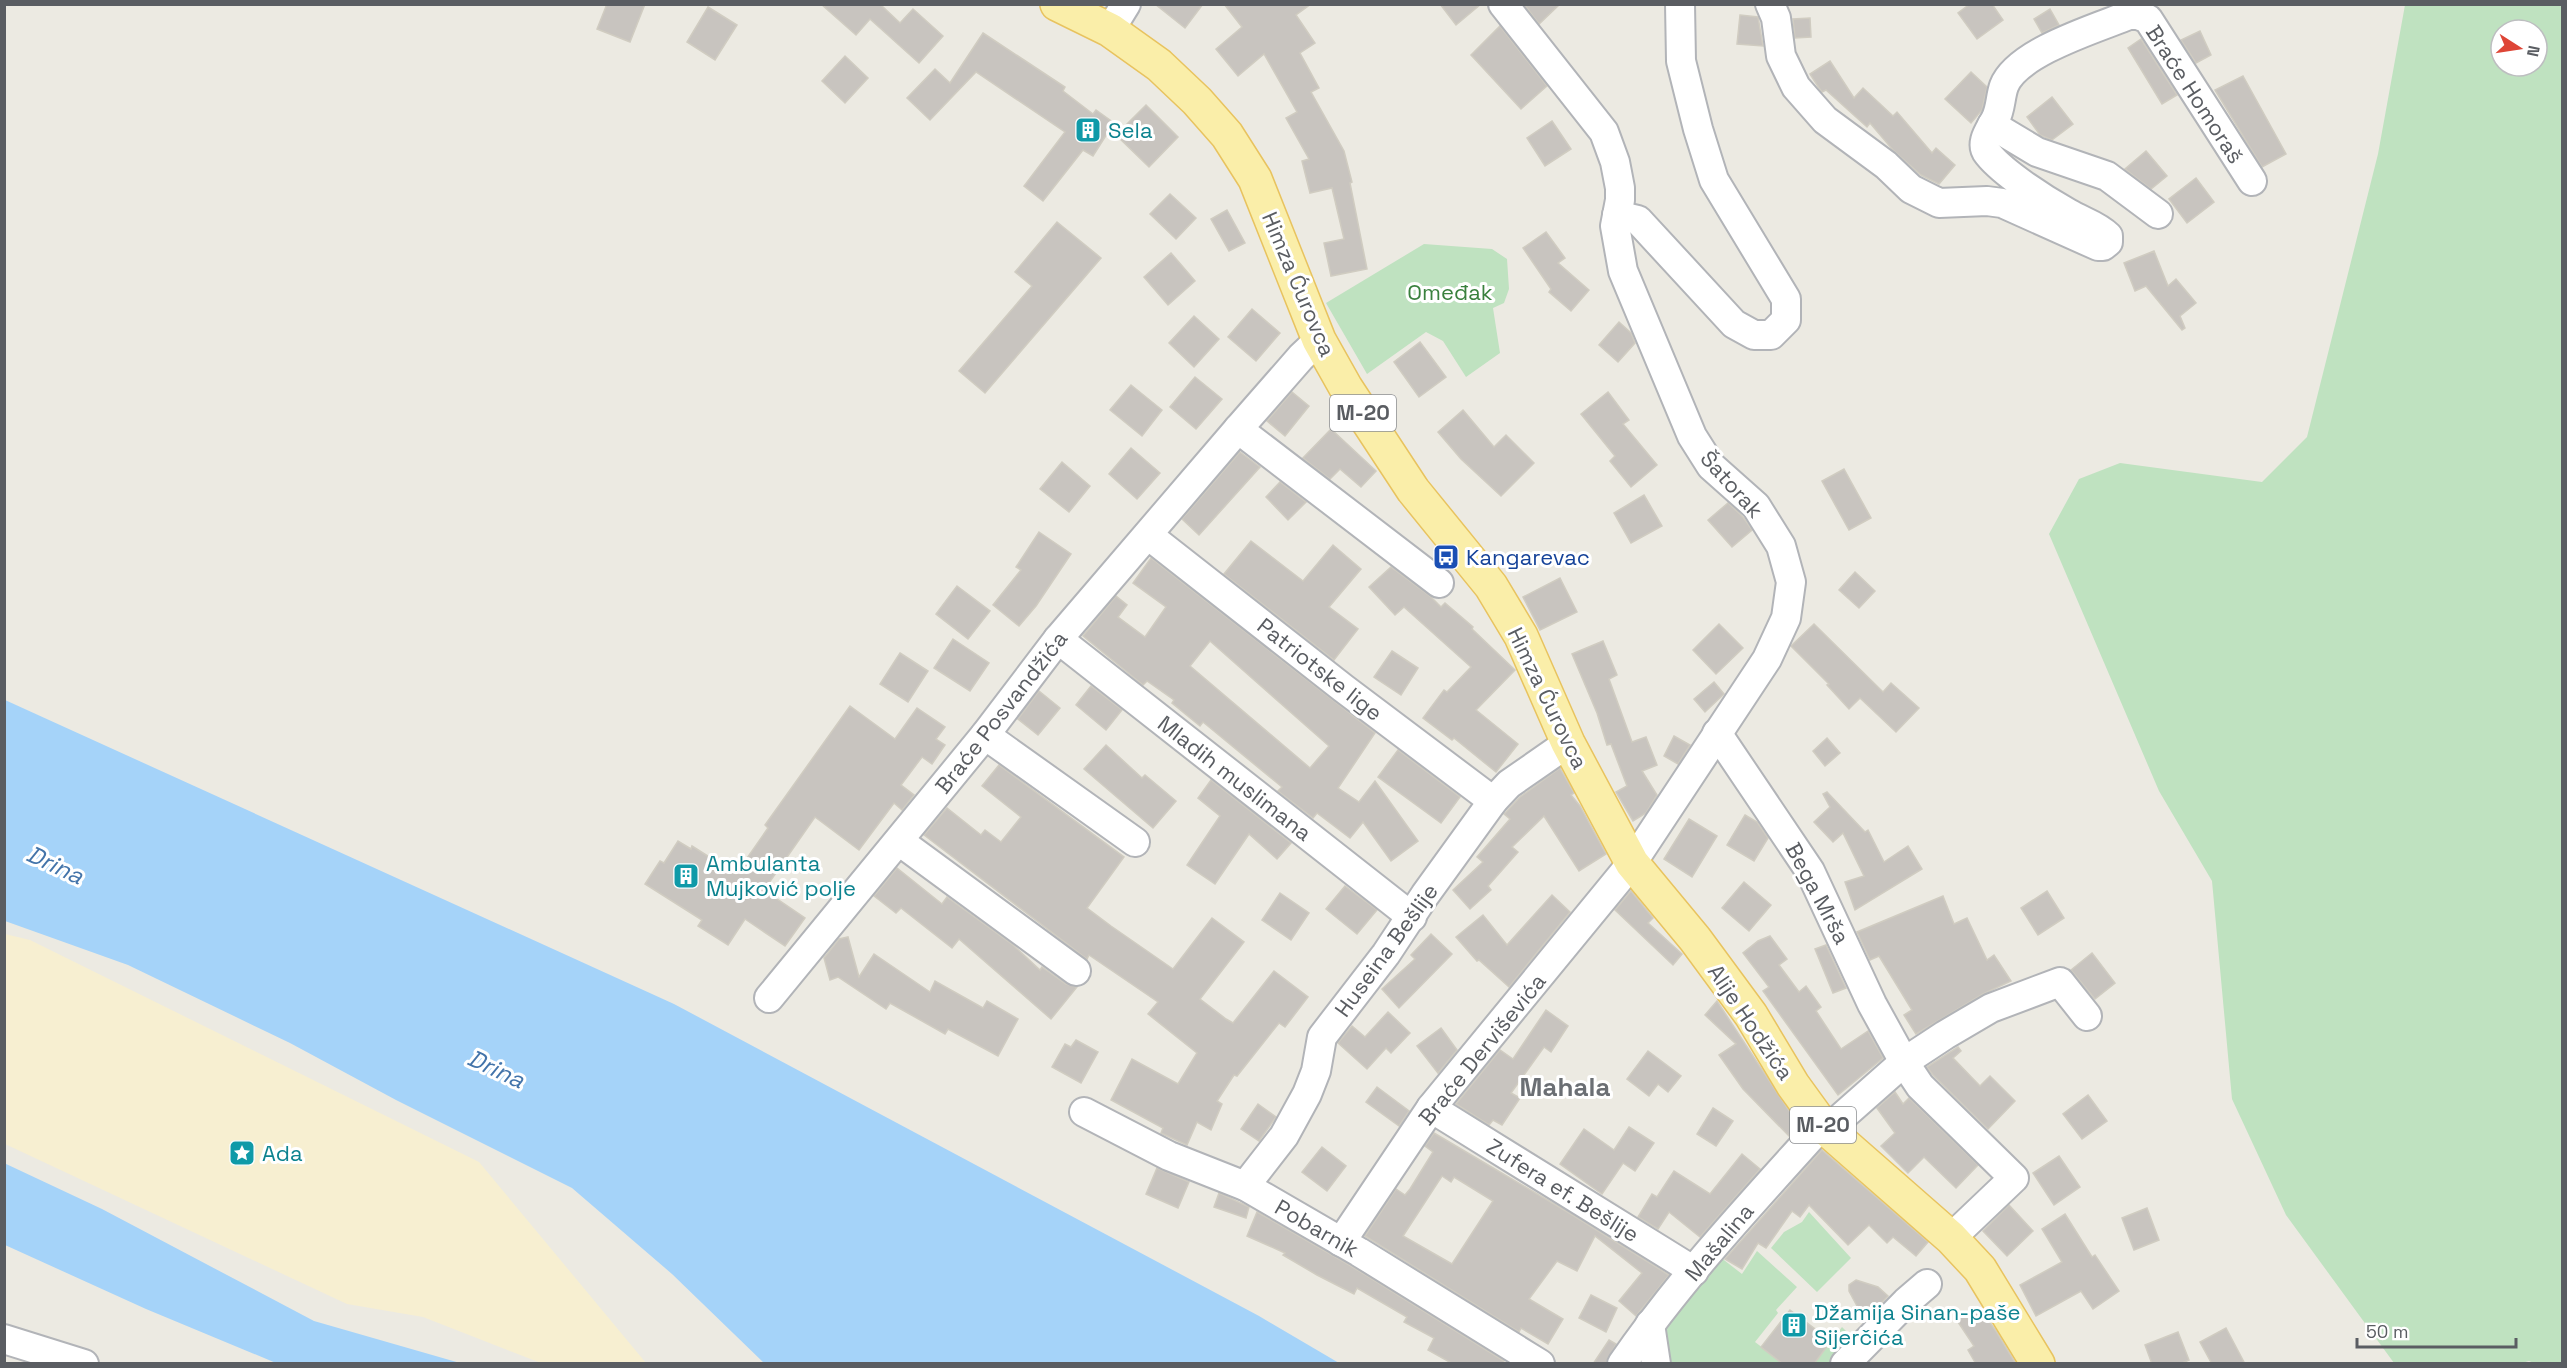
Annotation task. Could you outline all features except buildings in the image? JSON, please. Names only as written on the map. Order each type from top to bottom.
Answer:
[{"type":"main road","name":"Himza Ćurovca","points":[[1057,4],[1118,17],[1159,65],[1197,101],[1227,135],[1255,179],[1319,340],[1346,388],[1413,490],[1497,596],[1521,636],[1568,742],[1632,864]]},
{"type":"main road","name":"Alije Hodžića","points":[[1632,864],[1695,939],[1751,1015],[1793,1085],[1825,1127],[1951,1238],[1980,1269],[2038,1364]]},
{"type":"street","name":"Šatorak","points":[[1503,4],[1604,132],[1615,162],[1620,188],[1615,226],[1623,271],[1692,436],[1710,466],[1756,506],[1781,546],[1791,582],[1786,618],[1767,659],[1632,864]]},
{"type":"street","points":[[1617,215],[1638,220],[1734,324],[1754,335],[1771,336],[1786,321],[1786,299],[1714,180],[1681,61],[1680,4]]},
{"type":"street","name":"Braće Homoraš","points":[[1770,4],[1776,18],[1781,56],[1797,87],[1825,120],[1886,165],[1911,189],[1939,203],[1987,201],[2002,203],[2098,246],[2103,246],[2108,242],[2108,236],[2103,231],[2069,214],[2042,196],[1989,155],[1984,144],[2000,110],[2004,85],[2017,68],[2033,56],[2059,43],[2129,15],[2139,15],[2148,19],[2252,181]]},
{"type":"street","points":[[1992,125],[2037,152],[2107,176],[2158,214]]},
{"type":"street","name":"Braće Posvandžića","points":[[769,998],[985,735],[1058,639],[1238,429],[1301,357],[1319,340]]},
{"type":"street","points":[[1238,429],[1439,583]]},
{"type":"street","name":"Patriotske lige","points":[[1148,535],[1343,688],[1493,801]]},
{"type":"street","name":"Mladih muslimana","points":[[1058,639],[1412,916]]},
{"type":"street","name":"Bega Mrša","points":[[1717,733],[1810,871],[1872,1004],[1920,1086],[2014,1178],[1951,1238]]},
{"type":"street","points":[[985,735],[1135,842]]},
{"type":"street","name":"Huseina Bešlije","points":[[1245,1186],[1284,1136],[1307,1094],[1316,1071],[1322,1037],[1412,916],[1493,801],[1509,784],[1568,742]]},
{"type":"street","points":[[899,841],[1076,971]]},
{"type":"street","name":"Braće Derviševića","points":[[1341,1242],[1431,1108],[1632,864]]},
{"type":"street","name":"Mašalina","points":[[1622,1364],[1650,1324],[1724,1233],[1825,1127],[1904,1062],[1991,1008],[2061,982],[2087,1016]]},
{"type":"street","name":"Zufera ef. Bešlije","points":[[1431,1108],[1694,1271]]},
{"type":"street","name":"Pobarnik","points":[[1084,1112],[1169,1156],[1245,1186],[1540,1364]]},
{"type":"street","points":[[1845,1364],[1927,1284]]},
{"type":"street","points":[[1650,1324],[1656,1364]]},
{"type":"street","points":[[4,1339],[84,1364]]},
{"type":"green space","points":[[2405,5],[2562,5],[2562,1363],[2529,1361],[2518,1364],[2394,1363],[2286,1215],[2232,1099],[2212,881],[2159,791],[2049,534],[2079,479],[2120,463],[2262,482],[2307,437],[2378,154]]},
{"type":"green space","name":"Omeđak","points":[[1424,244],[1492,249],[1507,259],[1509,289],[1504,303],[1493,308],[1500,353],[1466,377],[1443,341],[1426,332],[1367,374],[1326,303]]},
{"type":"green space","points":[[1809,1212],[1851,1258],[1817,1292],[1771,1248],[1784,1232],[1802,1222]]},
{"type":"green space","points":[[1711,1250],[1742,1274],[1757,1251],[1797,1287],[1776,1310],[1778,1313],[1755,1342],[1783,1363],[1657,1363],[1650,1324]]},
{"type":"green space","points":[[1842,1327],[1860,1345],[1838,1363],[1814,1364]]},
{"type":"sand","name":"Ada","points":[[5,934],[30,940],[479,1162],[646,1363],[541,1363],[423,1317],[347,1304],[5,1144]]},
{"type":"water","name":"Drina","points":[[5,700],[674,1004],[1259,1316],[1339,1363],[764,1363],[672,1274],[572,1188],[396,1100],[290,1043],[128,965],[5,921]]},
{"type":"water","points":[[4,1163],[102,1209],[314,1321],[460,1363],[276,1363],[146,1309],[5,1245]]},
{"type":"place","name":"Sela","points":[[1088,130]]},
{"type":"place","name":"Kangarevac","points":[[1446,557]]},
{"type":"place","name":"Ambulanta Mujković polje","points":[[686,876]]},
{"type":"place","name":"Ada","points":[[242,1153]]},
{"type":"place","name":"Džamija Sinan-paše Sijerčića","points":[[1794,1325]]},
{"type":"district","name":"Mahala","points":[[1565,1087]]}]
